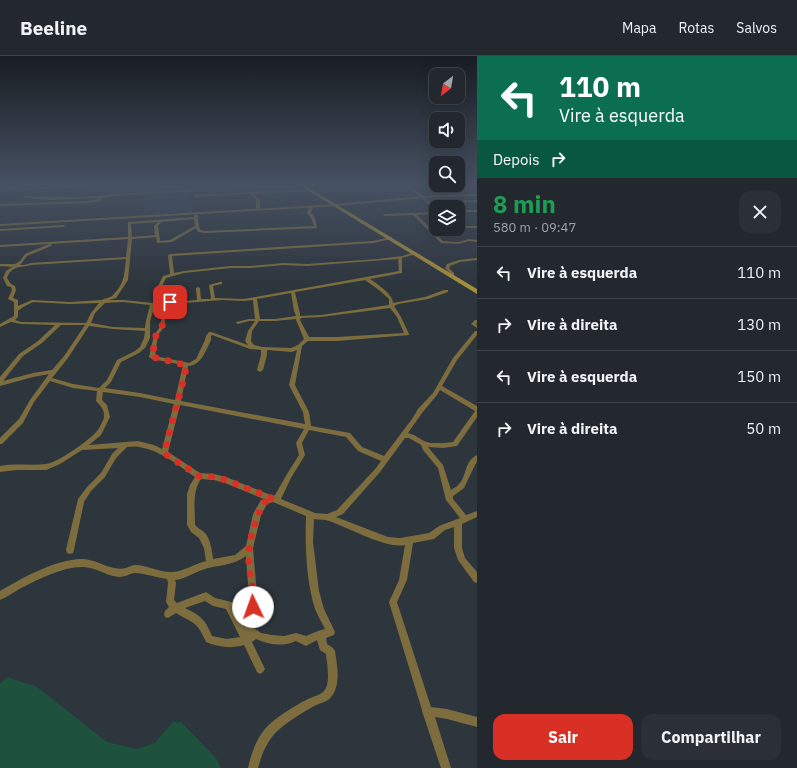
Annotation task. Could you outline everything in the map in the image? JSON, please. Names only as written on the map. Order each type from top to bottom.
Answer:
[{"type":"main road","points":[[358,218],[477,292]]},
{"type":"street","points":[[0,225],[125,218]]},
{"type":"street","points":[[163,218],[156,226],[158,242],[171,241],[197,220]]},
{"type":"street","points":[[183,218],[197,220]]},
{"type":"street","points":[[173,223],[208,218]]},
{"type":"street","points":[[197,220],[199,231],[210,233],[316,227],[313,218]]},
{"type":"street","points":[[418,218],[442,242],[458,243],[469,240],[477,242]]},
{"type":"street","points":[[0,442],[21,421],[88,324],[93,313],[107,299],[114,297],[126,280],[130,239],[129,223],[197,220]]},
{"type":"street","points":[[54,227],[57,222]]},
{"type":"street","points":[[0,236],[13,229],[18,224]]},
{"type":"street","points":[[0,230],[63,226]]},
{"type":"street","points":[[465,227],[477,226]]},
{"type":"street","points":[[0,246],[130,239],[158,236]]},
{"type":"street","points":[[172,275],[170,255],[373,242],[391,238]]},
{"type":"street","points":[[0,326],[16,317],[17,310],[16,301],[10,299],[14,290],[13,286],[9,285],[7,280],[4,278],[7,272],[16,266],[26,254],[57,243]]},
{"type":"street","points":[[164,301],[159,288],[164,277],[184,272],[230,267],[283,264],[307,265],[377,260],[400,257],[415,253]]},
{"type":"street","points":[[17,310],[21,306],[32,301],[102,303],[123,301],[153,304],[164,301],[255,299],[401,272],[400,257]]},
{"type":"street","points":[[0,265],[16,266],[128,258]]},
{"type":"street","points":[[453,277],[452,273],[447,268],[448,265],[459,261],[477,260]]},
{"type":"street","points":[[170,302],[165,309],[162,327],[156,335],[152,357],[186,365],[198,360],[208,340],[208,336],[211,333],[252,348],[292,350],[300,346],[307,339],[337,339],[407,334],[399,317],[390,306],[391,299],[381,289],[366,278]]},
{"type":"street","points":[[211,300],[213,298],[211,285],[220,282]]},
{"type":"street","points":[[198,288],[199,301]]},
{"type":"street","points":[[238,323],[249,320],[275,320],[293,316],[321,316],[390,306],[397,303],[426,298],[446,291]]},
{"type":"street","points":[[293,292],[295,296],[295,313],[299,317],[298,320],[307,339]]},
{"type":"street","points":[[255,299],[258,320],[250,331],[248,341],[252,346],[264,349]]},
{"type":"street","points":[[0,469],[23,466],[48,467],[81,448],[99,433],[107,417],[104,405],[100,401],[100,390],[109,381],[119,361],[142,348],[147,338],[149,316],[153,304]]},
{"type":"street","points":[[10,320],[59,324],[88,324],[113,328],[147,330]]},
{"type":"street","points":[[477,321],[473,324],[477,328]]},
{"type":"street","points":[[0,381],[21,355],[49,336],[59,324]]},
{"type":"street","points":[[327,517],[340,512],[378,470],[420,411],[435,394],[455,359],[477,332]]},
{"type":"street","points":[[300,346],[292,385],[306,412],[308,427],[299,443],[302,455],[278,497],[264,502],[257,514],[248,548],[252,584],[255,596],[248,624],[249,630],[255,635],[284,641],[296,637],[306,642],[321,634],[331,632],[320,610],[315,591],[309,542],[310,514]]},
{"type":"street","points":[[260,370],[264,349]]},
{"type":"street","points":[[164,453],[186,365]]},
{"type":"street","points":[[0,384],[38,373],[54,372]]},
{"type":"street","points":[[7,374],[25,377]]},
{"type":"street","points":[[48,380],[73,386],[176,402],[348,435],[360,449],[386,460]]},
{"type":"street","points":[[404,434],[414,437],[424,444],[455,444],[477,410],[439,388]]},
{"type":"street","points":[[81,448],[138,444],[154,448],[199,476],[214,477],[226,480],[310,514],[327,517],[388,541],[410,540],[431,536],[442,528],[477,514]]},
{"type":"street","points":[[424,444],[425,448],[441,467],[450,500],[462,520],[458,548],[462,560],[477,579]]},
{"type":"street","points":[[70,550],[81,501],[103,475],[114,456],[124,446]]},
{"type":"street","points":[[449,495],[462,486],[472,463],[477,458]]},
{"type":"street","points":[[199,476],[193,485],[191,494],[191,525],[194,530],[202,535],[208,548],[210,564]]},
{"type":"street","points":[[410,540],[403,580],[393,602],[423,694],[426,711],[446,768]]},
{"type":"street","points":[[0,596],[32,578],[57,568],[84,563],[97,565],[111,573],[129,572],[134,569],[170,576],[180,575],[202,566],[238,558],[248,548]]},
{"type":"street","points":[[170,576],[172,583],[170,602],[175,608],[195,617],[205,626],[209,640],[218,644],[245,642],[255,635]]},
{"type":"street","points":[[168,614],[175,608],[206,596],[212,602],[228,605],[245,642],[260,669]]},
{"type":"street","points":[[253,768],[260,749],[269,732],[311,702],[322,700],[331,689],[333,673],[330,651],[323,647],[321,634]]},
{"type":"street","points":[[426,711],[447,714],[477,722]]},
{"type":"green space","points":[[7,677],[37,687],[107,742],[137,749],[155,743],[173,722],[181,722],[216,758],[221,768],[0,768],[0,684]]},
{"type":"route","points":[[170,302],[165,309],[162,327],[156,335],[152,357],[186,365],[181,390],[176,402],[164,453],[199,476],[214,477],[226,480],[274,499],[264,502],[257,514],[254,531],[250,538],[248,548],[249,566],[255,596],[253,607]]}]
